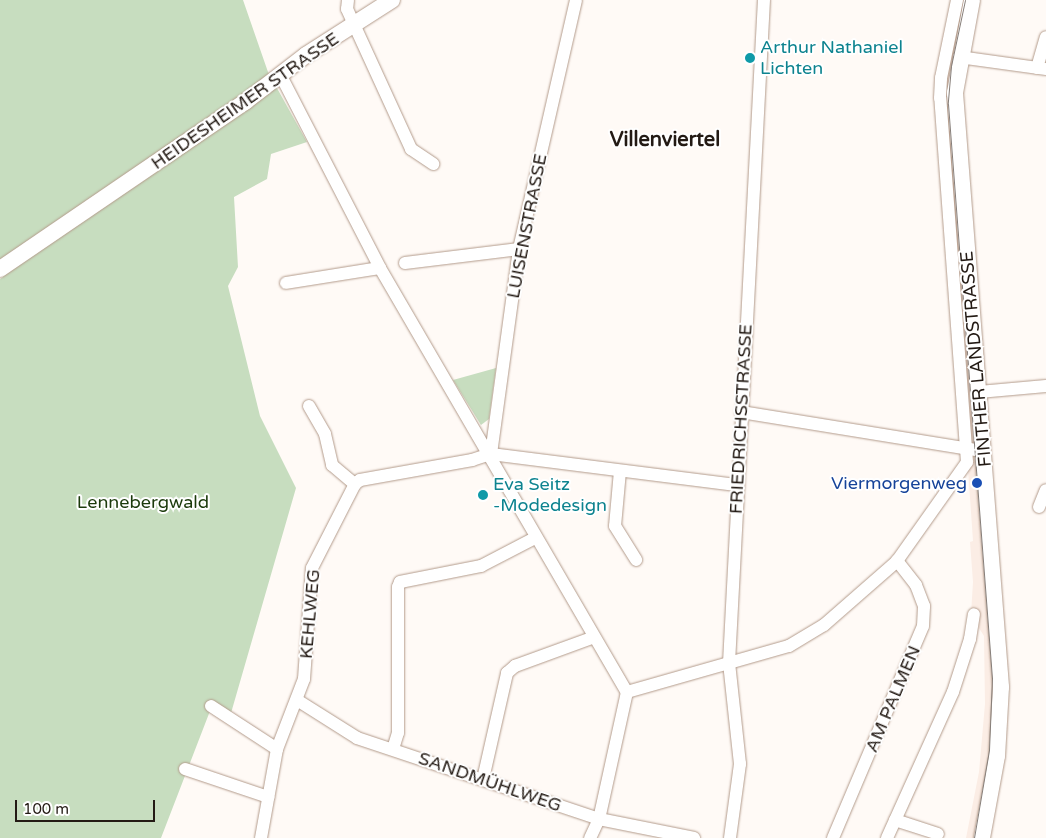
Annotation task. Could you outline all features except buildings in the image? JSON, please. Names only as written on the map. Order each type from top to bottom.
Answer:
[{"type":"main road","points":[[356,24],[374,5],[392,0]]},
{"type":"main road","name":"FINTHER LANDSTRASSE","points":[[972,0],[959,57],[954,93],[979,392],[976,450],[1001,687],[997,756],[982,838]]},
{"type":"main road","name":"HEIDESHEIMER STRASSE","points":[[0,270],[280,74],[356,24]]},
{"type":"street","points":[[348,0],[347,9],[356,24]]},
{"type":"street","name":"LUISENSTRASSE","points":[[490,454],[519,249],[576,0]]},
{"type":"street","name":"FRIEDRICHSSTRASSE","points":[[730,838],[740,764],[729,662],[764,0]]},
{"type":"street","name":"FINTHER LANDSTRASSE","points":[[957,0],[940,78],[940,98],[976,450]]},
{"type":"street","name":"HEIDESHEIMER STRASSE","points":[[356,24],[411,149],[434,164]]},
{"type":"street","points":[[959,57],[1042,69],[1046,37]]},
{"type":"street","points":[[280,74],[380,268],[490,454],[592,638],[627,692],[599,818],[590,838]]},
{"type":"street","points":[[405,264],[519,249]]},
{"type":"street","points":[[286,283],[380,268]]},
{"type":"street","points":[[979,392],[1046,386]]},
{"type":"street","points":[[309,406],[325,434],[332,465],[355,484],[360,480],[472,460],[490,454],[738,486]]},
{"type":"street","points":[[627,692],[789,646],[824,625],[897,561],[976,450],[741,412]]},
{"type":"street","points":[[620,471],[615,526],[636,560]]},
{"type":"street","name":"KEHLWEG","points":[[261,838],[277,749],[297,700],[306,663],[312,568],[355,484]]},
{"type":"street","points":[[1039,507],[1046,490]]},
{"type":"street","points":[[394,749],[398,733],[398,587],[400,582],[481,566],[535,538]]},
{"type":"street","name":"AM PALMEN","points":[[833,838],[923,626],[924,606],[916,585],[897,561]]},
{"type":"street","points":[[887,838],[953,692],[970,639],[974,614]]},
{"type":"street","points":[[483,779],[507,673],[515,666],[592,638]]},
{"type":"street","name":"SANDMÜHLWEG","points":[[297,700],[350,735],[599,818],[694,838]]},
{"type":"street","points":[[211,706],[277,749]]},
{"type":"street","points":[[184,769],[268,798]]},
{"type":"street","points":[[895,820],[938,834]]},
{"type":"shaded area","points":[[958,0],[967,0],[953,65],[977,442],[970,443],[942,96]]},
{"type":"shaded area","points":[[977,458],[992,636],[994,725],[976,838],[966,838],[979,772],[985,704],[984,636],[979,628],[978,614],[971,614],[973,582],[970,542],[973,541],[968,469],[971,468],[970,461]]},
{"type":"green space","name":"Lennebergwald","points":[[0,0],[243,0],[268,72],[307,142],[271,154],[267,179],[234,197],[238,267],[228,286],[260,416],[296,488],[229,720],[210,711],[161,838],[0,838],[0,279],[3,277],[0,274]]},
{"type":"green space","points":[[496,368],[489,419],[481,425],[453,380]]},
{"type":"tram line","points":[[965,0],[951,66],[948,104],[992,678],[989,750],[974,838]]},
{"type":"place","name":"Arthur Nathaniel Lichten","points":[[750,58]]},
{"type":"place","name":"Viermorgenweg","points":[[977,483]]},
{"type":"place","name":"Eva Seitz -Modedesign","points":[[483,495]]},
{"type":"district","name":"Villenviertel","points":[[665,140]]}]
